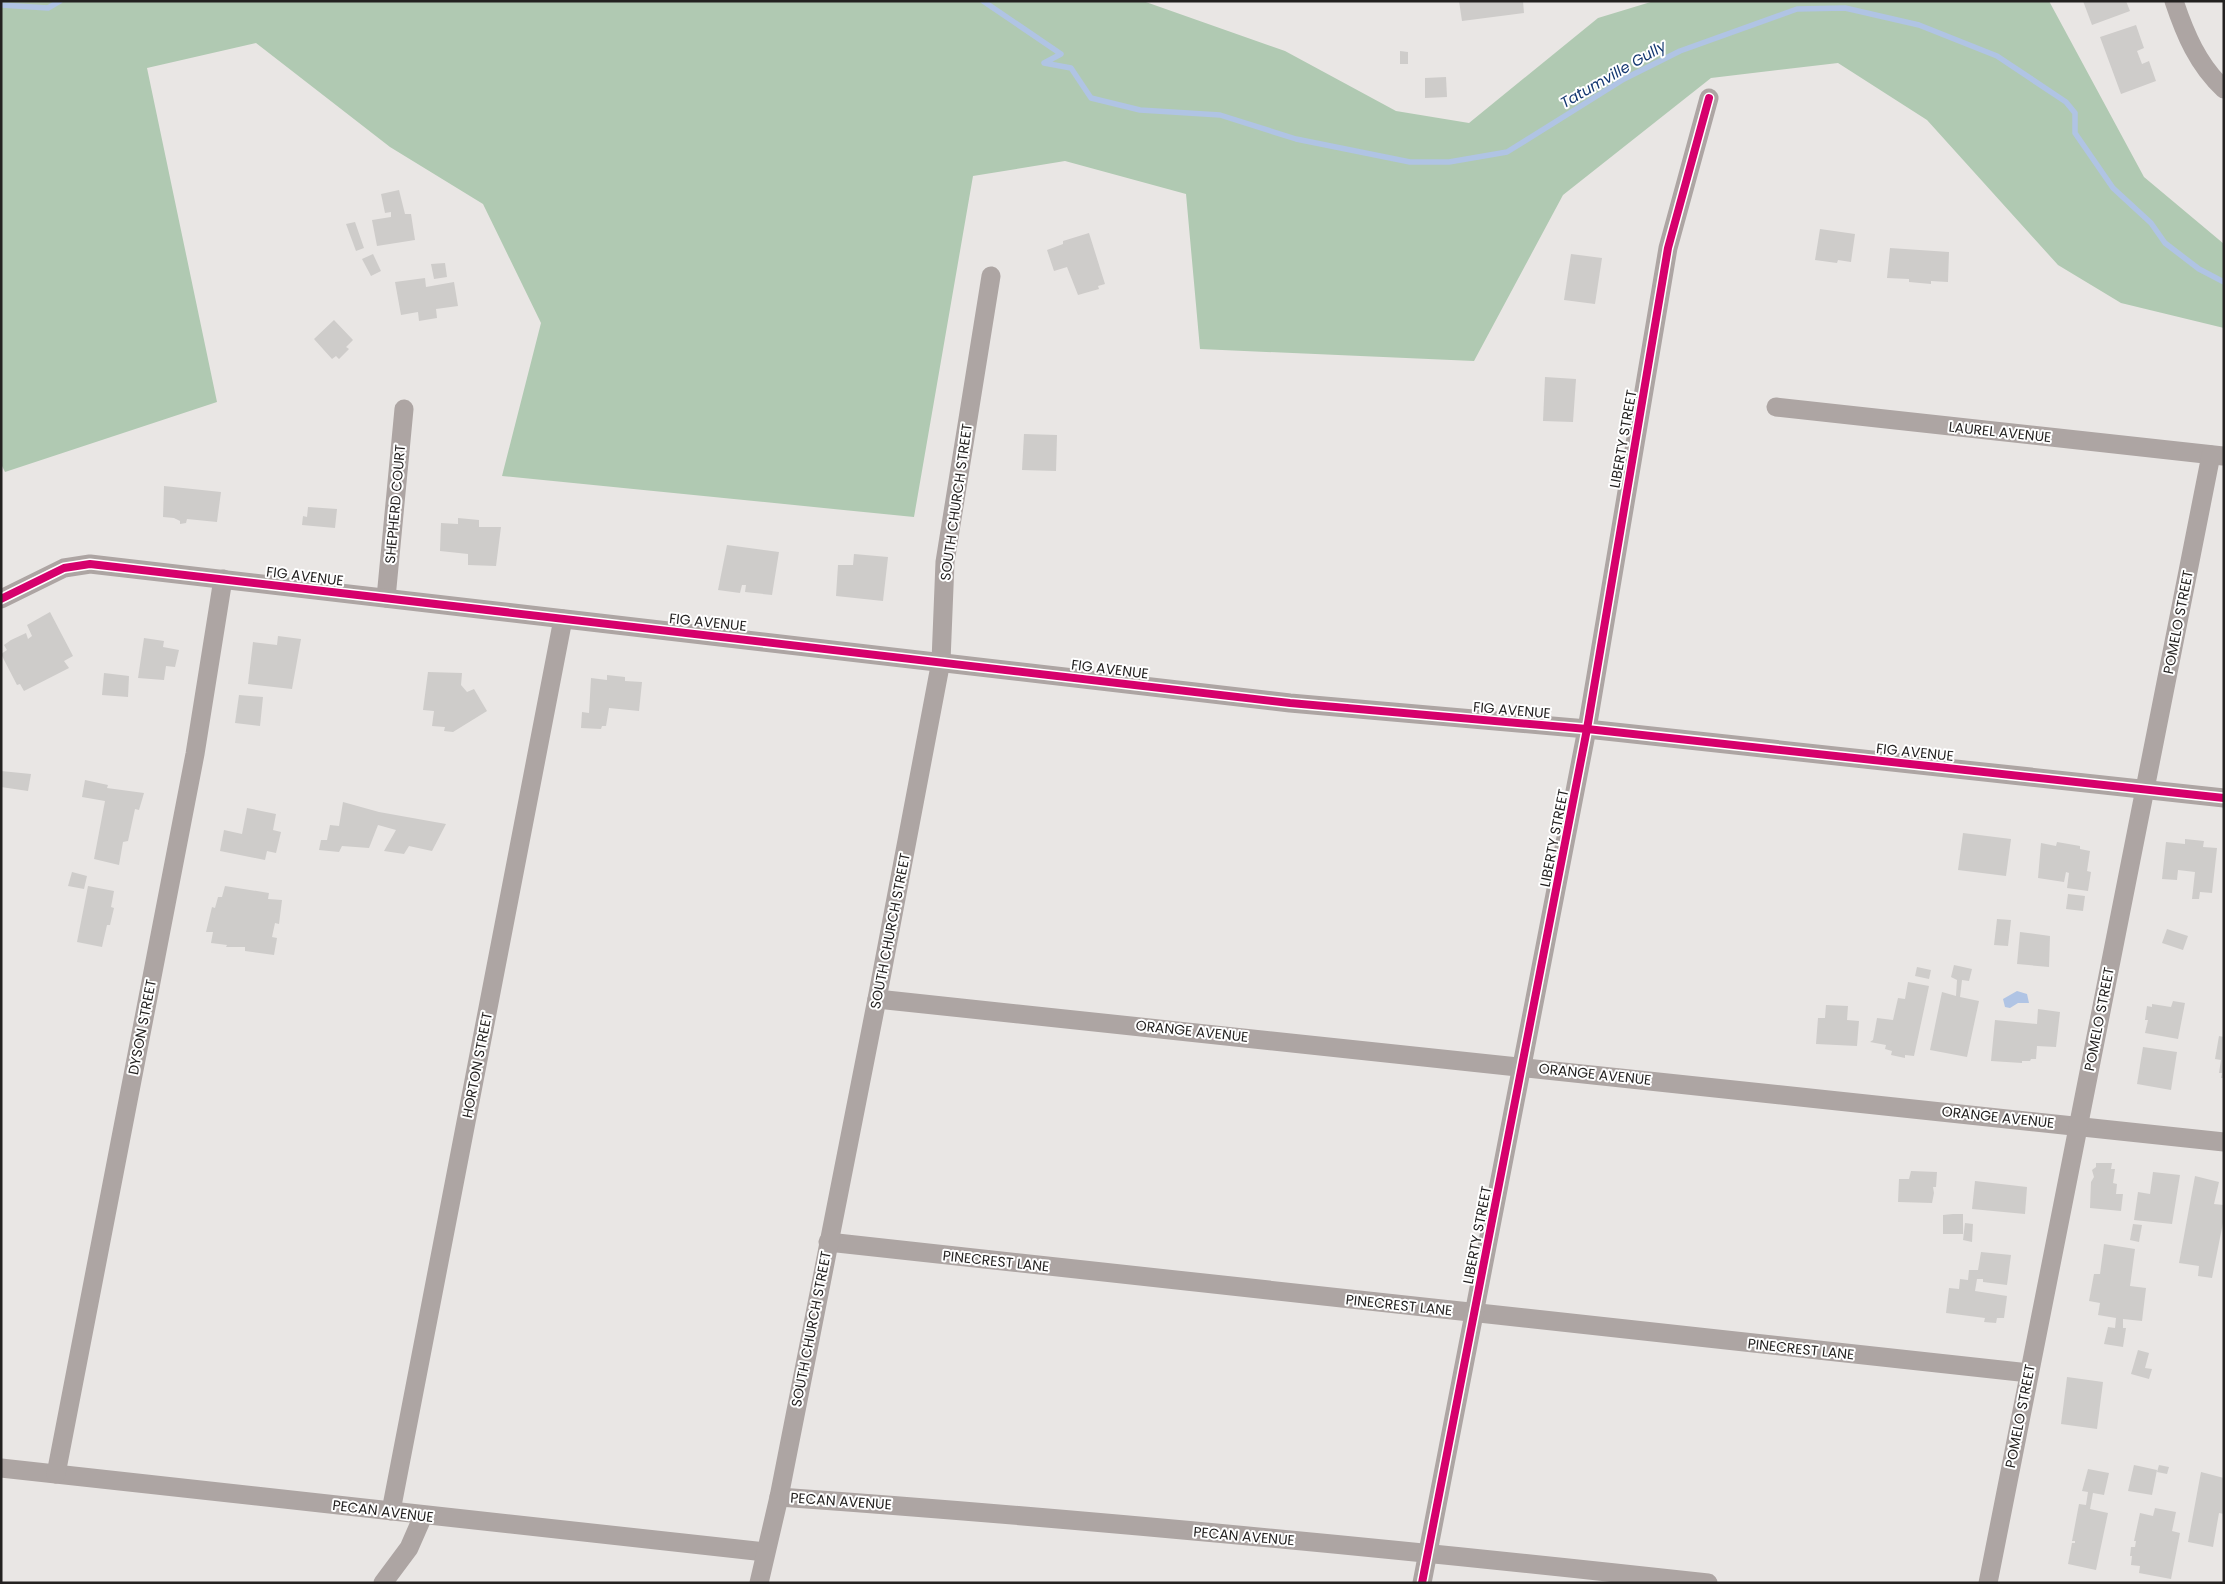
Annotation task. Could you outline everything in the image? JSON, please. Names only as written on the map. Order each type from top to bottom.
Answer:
[{"type":"street","points":[[2174,1],[2188,40],[2199,60],[2213,79],[2224,89]]},
{"type":"street","name":"LIBERTY STREET","points":[[1422,1583],[1587,729],[1668,248],[1708,98]]},
{"type":"street","name":"SOUTH CHURCH STREET","points":[[759,1583],[764,1552],[779,1497],[941,661],[945,562],[991,276]]},
{"type":"street","name":"LAUREL AVENUE","points":[[1776,407],[2217,456]]},
{"type":"street","name":"SHEPHERD COURT","points":[[386,598],[404,409]]},
{"type":"street","name":"POMELO STREET","points":[[1988,1583],[2144,789],[2217,456]]},
{"type":"street","name":"FIG AVENUE","points":[[1,599],[64,568],[90,564],[941,661],[1290,703],[1587,729],[2224,798]]},
{"type":"street","name":"DYSON STREET","points":[[56,1474],[195,754],[223,579]]},
{"type":"street","name":"HORTON STREET","points":[[391,1511],[563,619]]},
{"type":"street","name":"ORANGE AVENUE","points":[[877,999],[1523,1066],[2224,1142]]},
{"type":"street","name":"PINECREST LANE","points":[[828,1242],[2029,1373]]},
{"type":"street","name":"PECAN AVENUE","points":[[1,1468],[423,1516],[764,1552]]},
{"type":"street","name":"PECAN AVENUE","points":[[779,1497],[943,1508],[1429,1552],[1708,1583]]},
{"type":"street","points":[[382,1583],[409,1548],[423,1516]]},
{"type":"green space","points":[[1,1],[1143,1],[1285,51],[1396,111],[1469,123],[1598,18],[1654,1],[2049,1],[2144,177],[2224,244],[2224,328],[2121,303],[2058,265],[1927,120],[1838,63],[1711,78],[1563,195],[1474,361],[1200,349],[1186,194],[1065,161],[973,176],[914,517],[502,476],[541,323],[483,204],[390,147],[256,43],[147,68],[217,402],[5,472],[1,464]]},
{"type":"water","points":[[2017,991],[2027,994],[2029,1003],[2018,1003],[2010,1008],[2005,1007],[2003,999]]},
{"type":"building","points":[[1459,1],[1523,1],[1524,13],[1462,21]]},
{"type":"building","points":[[2083,1],[2126,1],[2130,11],[2092,25]]},
{"type":"building","points":[[2136,25],[2144,48],[2137,51],[2142,64],[2149,61],[2156,81],[2121,94],[2100,37]]},
{"type":"building","points":[[1400,51],[1408,52],[1408,64],[1400,64]]},
{"type":"building","points":[[1446,77],[1447,97],[1425,98],[1425,78]]},
{"type":"building","points":[[399,190],[405,214],[411,214],[415,240],[377,246],[372,220],[391,217],[391,212],[385,213],[381,194]]},
{"type":"building","points":[[355,222],[364,248],[356,251],[346,224]]},
{"type":"building","points":[[1820,229],[1855,234],[1851,262],[1838,260],[1837,263],[1815,260]]},
{"type":"building","points":[[1089,233],[1105,284],[1098,286],[1099,289],[1078,295],[1067,267],[1054,271],[1047,250],[1063,244],[1063,241]]},
{"type":"building","points":[[1890,248],[1949,252],[1948,282],[1931,281],[1931,284],[1909,282],[1909,279],[1887,278]]},
{"type":"building","points":[[373,254],[381,271],[371,276],[362,259]]},
{"type":"building","points":[[1571,254],[1602,258],[1595,304],[1564,300]]},
{"type":"building","points":[[445,263],[447,277],[434,279],[431,264]]},
{"type":"building","points":[[425,278],[426,287],[454,282],[458,306],[436,309],[437,318],[419,321],[418,312],[401,315],[395,282]]},
{"type":"building","points":[[334,320],[353,340],[346,347],[349,349],[339,359],[336,356],[332,359],[314,339]]},
{"type":"building","points":[[1545,377],[1576,379],[1573,422],[1543,421]]},
{"type":"building","points":[[1024,434],[1057,435],[1056,471],[1022,470]]},
{"type":"building","points":[[164,486],[221,492],[217,522],[187,519],[186,523],[180,524],[180,521],[174,518],[163,517]]},
{"type":"building","points":[[308,507],[337,509],[335,528],[302,525],[303,516],[307,517]]},
{"type":"building","points":[[458,518],[479,520],[479,527],[501,527],[496,566],[468,565],[468,554],[440,551],[441,523],[458,524]]},
{"type":"building","points":[[727,545],[779,552],[772,595],[745,592],[746,585],[742,585],[740,593],[718,590]]},
{"type":"building","points":[[854,554],[888,557],[883,601],[836,596],[838,565],[853,565]]},
{"type":"building","points":[[50,612],[73,656],[64,661],[69,668],[24,691],[20,684],[17,685],[1,654],[7,650],[4,645],[11,640],[26,633],[28,639],[32,636],[27,625]]},
{"type":"building","points":[[278,636],[301,639],[292,689],[248,684],[253,642],[277,645]]},
{"type":"building","points":[[144,638],[164,641],[163,647],[179,650],[175,667],[166,666],[164,680],[138,678]]},
{"type":"building","points":[[428,672],[462,673],[461,685],[467,692],[474,689],[487,711],[453,732],[444,731],[445,727],[432,726],[434,711],[423,710]]},
{"type":"building","points":[[104,673],[129,676],[128,697],[102,695]]},
{"type":"building","points":[[607,675],[625,677],[625,681],[642,682],[639,711],[609,708],[606,726],[602,726],[601,729],[581,728],[582,712],[589,713],[591,678],[607,680]]},
{"type":"building","points":[[239,695],[263,697],[260,726],[235,723]]},
{"type":"building","points":[[1,771],[31,774],[28,791],[1,787]]},
{"type":"building","points":[[85,780],[108,785],[107,788],[144,793],[139,810],[135,809],[128,841],[123,842],[119,865],[94,859],[105,801],[82,797]]},
{"type":"building","points":[[343,802],[379,812],[446,824],[432,851],[409,846],[404,854],[384,851],[396,830],[378,825],[369,848],[342,846],[339,852],[319,850],[321,840],[327,840],[330,825],[339,826]]},
{"type":"building","points":[[247,808],[276,814],[273,830],[281,832],[276,853],[267,851],[265,860],[220,851],[224,830],[242,834]]},
{"type":"building","points":[[1963,833],[2011,839],[2006,876],[1958,870]]},
{"type":"building","points":[[2185,839],[2204,841],[2203,847],[2217,848],[2212,893],[2200,892],[2199,899],[2192,899],[2195,872],[2178,870],[2177,880],[2162,879],[2166,842],[2185,844]]},
{"type":"building","points":[[2057,842],[2080,846],[2080,849],[2090,851],[2087,871],[2091,872],[2088,891],[2067,888],[2069,873],[2066,872],[2064,882],[2038,878],[2041,843],[2056,846]]},
{"type":"building","points":[[72,872],[87,876],[84,889],[68,886]]},
{"type":"building","points":[[88,886],[114,891],[111,907],[114,908],[110,925],[107,925],[102,947],[77,942]]},
{"type":"building","points":[[225,886],[269,893],[268,899],[282,900],[279,924],[275,923],[272,937],[277,938],[274,955],[245,951],[245,947],[226,947],[227,945],[211,943],[213,932],[206,932],[212,907],[215,908],[218,897],[222,897]]},
{"type":"building","points":[[2068,894],[2085,896],[2083,911],[2066,909]]},
{"type":"building","points":[[1997,919],[2011,920],[2008,946],[1994,945]]},
{"type":"building","points":[[2167,929],[2188,936],[2183,950],[2162,943]]},
{"type":"building","points":[[2020,932],[2050,936],[2049,967],[2017,964]]},
{"type":"building","points":[[1954,965],[1972,969],[1969,981],[1962,980],[1960,997],[1979,1001],[1967,1057],[1930,1050],[1942,992],[1956,996],[1957,980],[1951,977]]},
{"type":"building","points":[[1917,967],[1931,970],[1929,979],[1915,976]]},
{"type":"building","points":[[1908,982],[1929,986],[1914,1056],[1905,1055],[1905,1058],[1891,1055],[1892,1051],[1885,1049],[1886,1045],[1870,1042],[1873,1040],[1877,1018],[1893,1020],[1898,998],[1905,999]]},
{"type":"building","points":[[2173,1001],[2185,1003],[2178,1039],[2145,1033],[2148,1020],[2145,1020],[2147,1006],[2152,1007],[2152,1004],[2171,1007]]},
{"type":"building","points":[[1826,1005],[1848,1006],[1847,1020],[1859,1021],[1857,1046],[1816,1044],[1818,1018],[1825,1018]]},
{"type":"building","points":[[2038,1009],[2060,1012],[2056,1047],[2037,1046],[2036,1059],[2022,1061],[2022,1063],[1991,1061],[1995,1020],[2037,1024]]},
{"type":"building","points":[[2219,1036],[2224,1037],[2224,1078],[2221,1078],[2222,1073],[2219,1073],[2221,1060],[2215,1059]]},
{"type":"building","points":[[2143,1047],[2177,1052],[2171,1090],[2137,1084]]},
{"type":"building","points":[[2096,1163],[2112,1163],[2111,1169],[2115,1169],[2113,1183],[2117,1184],[2116,1194],[2123,1194],[2121,1211],[2090,1208],[2091,1182],[2094,1177],[2092,1170],[2096,1167]]},
{"type":"building","points":[[1911,1171],[1937,1172],[1936,1187],[1933,1187],[1932,1203],[1898,1202],[1899,1179],[1909,1179]]},
{"type":"building","points":[[2153,1172],[2180,1175],[2172,1224],[2134,1220],[2138,1192],[2150,1194]]},
{"type":"building","points":[[2195,1176],[2219,1182],[2214,1204],[2224,1205],[2224,1218],[2212,1278],[2198,1276],[2199,1266],[2179,1263]]},
{"type":"building","points":[[1975,1181],[2027,1187],[2025,1214],[1972,1209]]},
{"type":"building","points":[[1963,1214],[1963,1234],[1943,1234],[1943,1215]]},
{"type":"building","points":[[1965,1223],[1973,1224],[1972,1242],[1963,1240]]},
{"type":"building","points":[[2133,1224],[2142,1225],[2139,1242],[2130,1240]]},
{"type":"building","points":[[2104,1244],[2135,1249],[2130,1286],[2146,1288],[2142,1321],[2123,1319],[2123,1328],[2126,1328],[2123,1347],[2104,1344],[2108,1327],[2115,1328],[2116,1318],[2098,1315],[2100,1303],[2089,1301],[2094,1274],[2100,1274]]},
{"type":"building","points":[[1981,1252],[2011,1255],[2007,1285],[1983,1282],[1983,1279],[1977,1279],[1975,1291],[2007,1296],[2004,1318],[1997,1318],[1996,1323],[1984,1322],[1985,1318],[1946,1313],[1949,1288],[1959,1289],[1960,1279],[1968,1280],[1969,1270],[1978,1270]]},
{"type":"building","points":[[2138,1350],[2149,1353],[2145,1368],[2152,1369],[2149,1379],[2131,1374]]},
{"type":"building","points":[[2067,1377],[2103,1382],[2097,1429],[2061,1424]]},
{"type":"building","points":[[2134,1465],[2157,1470],[2152,1495],[2128,1491]]},
{"type":"building","points":[[2159,1465],[2169,1467],[2167,1474],[2157,1472]]},
{"type":"building","points":[[2088,1469],[2109,1473],[2104,1495],[2093,1493],[2090,1509],[2108,1513],[2096,1570],[2068,1564],[2072,1543],[2075,1543],[2075,1541],[2072,1541],[2079,1504],[2086,1505],[2088,1492],[2082,1491]]},
{"type":"building","points":[[2201,1472],[2224,1478],[2224,1514],[2219,1513],[2213,1547],[2188,1542]]},
{"type":"building","points":[[2155,1508],[2176,1512],[2172,1531],[2180,1533],[2171,1579],[2139,1573],[2140,1566],[2131,1565],[2131,1547],[2135,1547],[2136,1541],[2134,1541],[2140,1513],[2153,1516]]},
{"type":"waterway","name":"Tatumville Gully","points":[[1,5],[48,8],[60,1]]},
{"type":"waterway","name":"Tatumville Gully","points":[[983,1],[1061,54],[1044,63],[1071,68],[1091,98],[1140,110],[1220,115],[1296,139],[1410,162],[1449,162],[1507,152],[1624,79],[1680,51],[1797,9],[1845,8],[1919,25],[1997,56],[2066,102],[2075,113],[2075,133],[2113,188],[2151,223],[2165,243],[2199,269],[2224,282]]},
{"type":"cycle path","points":[[1422,1583],[1587,729],[1668,248],[1709,98]]},
{"type":"cycle path","points":[[1,599],[64,568],[90,564],[1290,703],[1587,729],[2224,798]]}]
